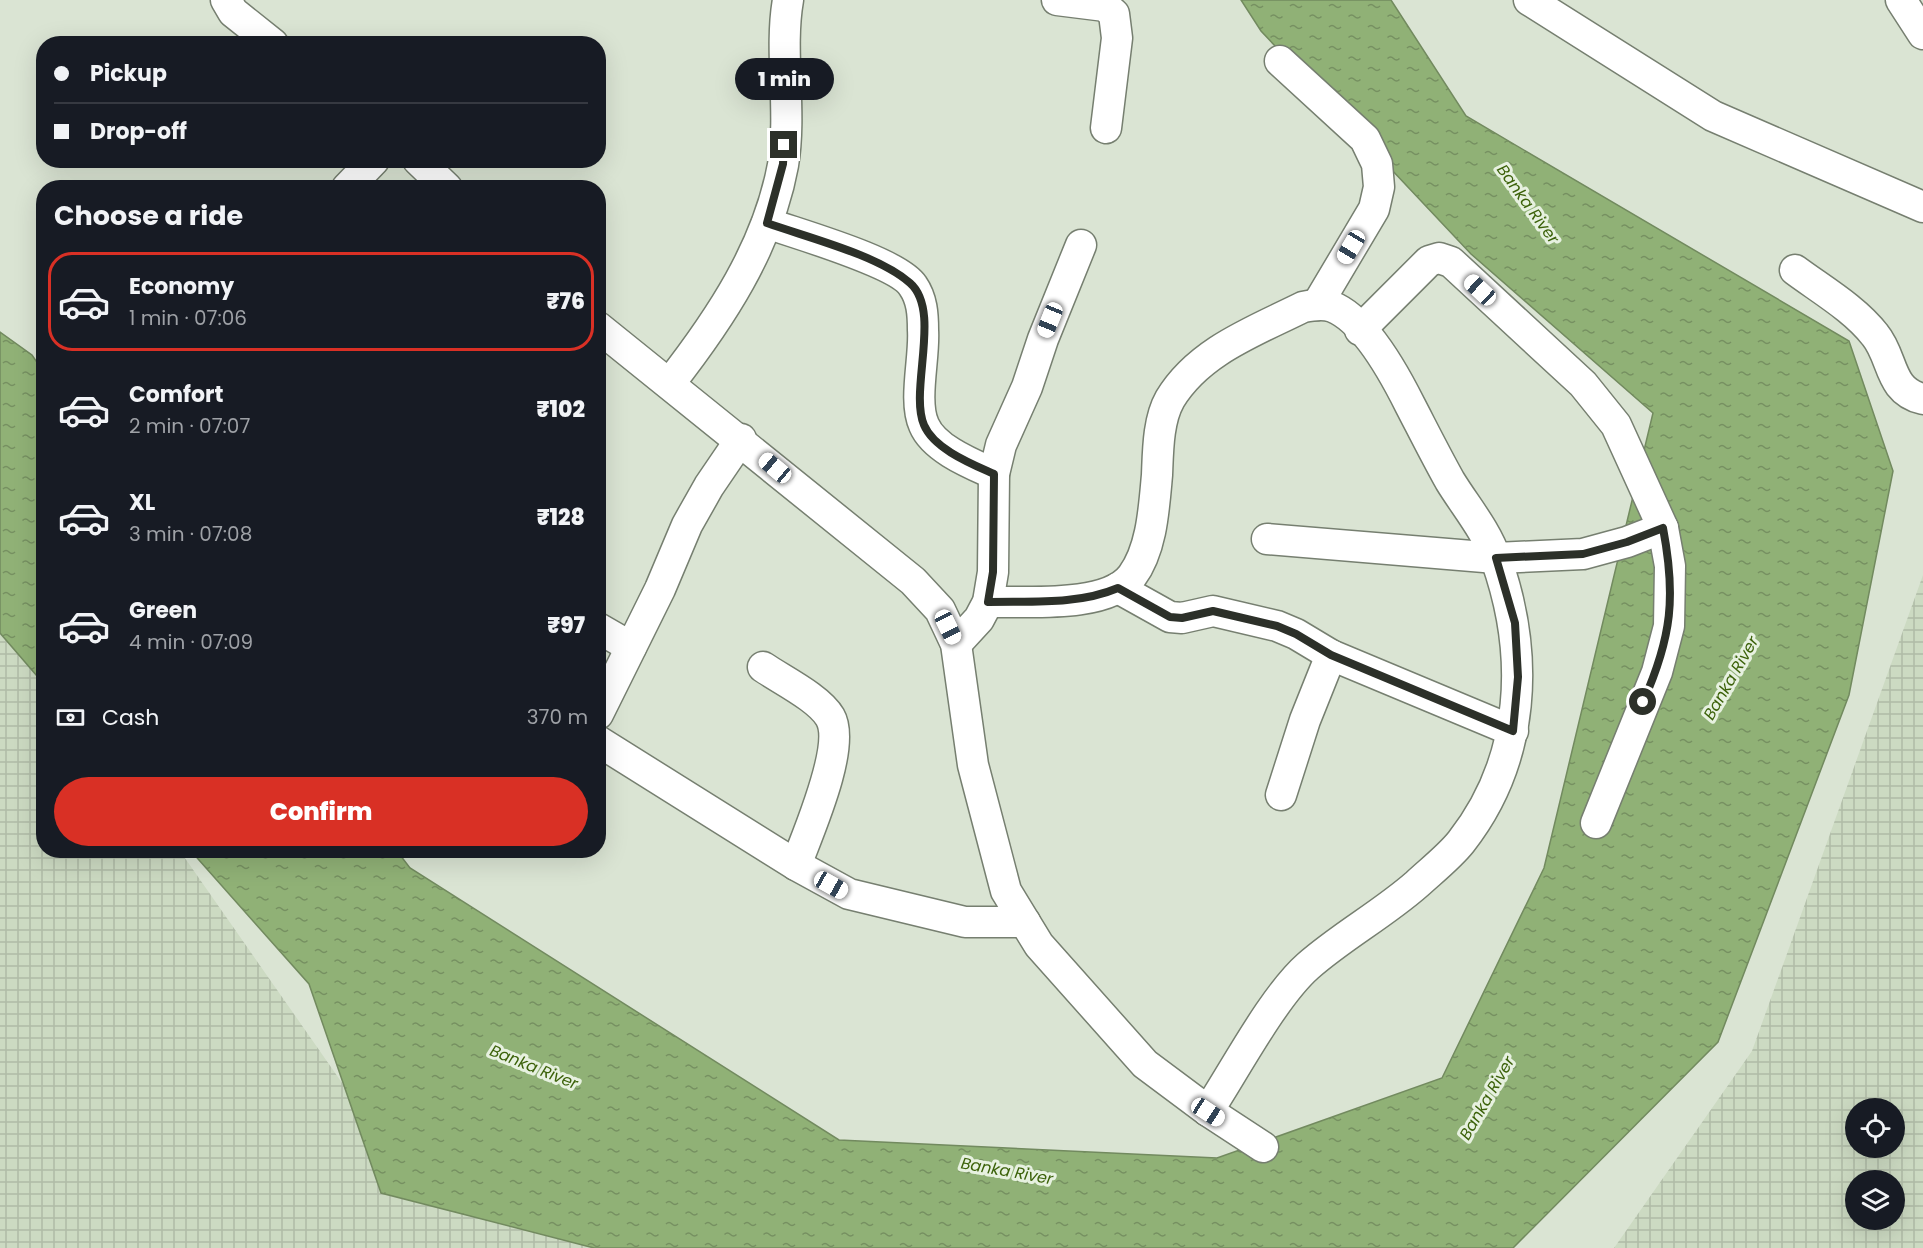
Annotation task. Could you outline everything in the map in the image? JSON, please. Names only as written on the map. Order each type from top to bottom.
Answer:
[{"type":"street","points":[[226,0],[233,12],[263,36]]},
{"type":"street","points":[[670,383],[709,333],[740,281],[767,223],[783,164],[788,0]]},
{"type":"street","points":[[1057,0],[1105,6],[1114,14],[1117,38],[1106,128]]},
{"type":"street","points":[[1529,0],[1713,116],[1923,207]]},
{"type":"street","points":[[1901,0],[1923,34]]},
{"type":"street","points":[[1280,61],[1365,139],[1377,164],[1379,187],[1374,209],[1317,305]]},
{"type":"street","points":[[354,180],[366,168]]},
{"type":"street","points":[[426,168],[439,180]]},
{"type":"street","points":[[767,223],[888,267],[912,285],[922,308],[924,340],[920,406],[924,426],[937,442],[994,474]]},
{"type":"street","points":[[957,644],[980,619],[988,602],[993,572],[994,474],[1000,445],[1027,387],[1043,339],[1081,245]]},
{"type":"street","points":[[1360,330],[1429,261],[1439,258],[1451,262],[1583,384],[1616,425],[1663,528],[1670,566],[1669,626],[1657,672],[1596,823]]},
{"type":"street","points":[[1795,270],[1863,321],[1887,354],[1894,379],[1912,395],[1923,399]]},
{"type":"street","points":[[988,602],[1061,601],[1102,595],[1118,588],[1132,577],[1145,553],[1154,504],[1160,438],[1169,401],[1175,392],[1188,374],[1215,352],[1303,307],[1317,305],[1331,306],[1344,314],[1376,348],[1401,388],[1496,558],[1515,623],[1518,677],[1513,731],[1497,782],[1461,842],[1416,885],[1307,967],[1278,1003],[1208,1112]]},
{"type":"street","points":[[606,333],[741,439],[913,581],[940,610],[957,644],[973,765],[988,830],[1006,891],[1039,945],[1145,1064],[1208,1112],[1263,1147]]},
{"type":"street","points":[[606,698],[687,525],[709,486],[741,439]]},
{"type":"street","points":[[1267,539],[1496,558],[1583,554],[1627,542],[1663,528]]},
{"type":"street","points":[[1118,588],[1170,617],[1182,618],[1213,611],[1266,623],[1296,634],[1331,655],[1513,731]]},
{"type":"street","points":[[606,633],[631,647]]},
{"type":"street","points":[[1281,795],[1305,720],[1331,655]]},
{"type":"street","points":[[763,667],[815,702],[831,718],[834,732],[834,752],[820,801],[796,865]]},
{"type":"street","points":[[606,746],[796,865],[849,894],[965,922],[1025,922]]},
{"type":"shaded area","points":[[1923,575],[1923,1248],[1614,1248],[1752,1051]]},
{"type":"shaded area","points":[[0,594],[36,646],[36,858],[185,858],[375,1130],[857,1248],[0,1248]]},
{"type":"water","name":"Banka River","points":[[1241,0],[1391,0],[1466,116],[1849,341],[1893,471],[1849,695],[1718,1042],[1513,1248],[594,1248],[381,1193],[309,984],[197,858],[402,858],[410,868],[839,1140],[1217,1158],[1442,1078],[1544,868],[1653,413],[1471,254],[1261,31]]},
{"type":"water","points":[[0,332],[32,355],[36,361],[36,675],[0,633]]},
{"type":"route","points":[[784,145],[783,164],[767,223],[888,267],[912,285],[922,308],[924,340],[920,406],[924,426],[937,442],[994,474],[993,572],[988,602],[1061,601],[1102,595],[1118,588],[1170,617],[1182,618],[1203,611],[1213,611],[1277,626],[1296,634],[1331,655],[1513,731],[1518,677],[1515,623],[1496,558],[1583,554],[1627,542],[1663,528],[1670,566],[1669,626],[1657,672],[1643,702]]}]
